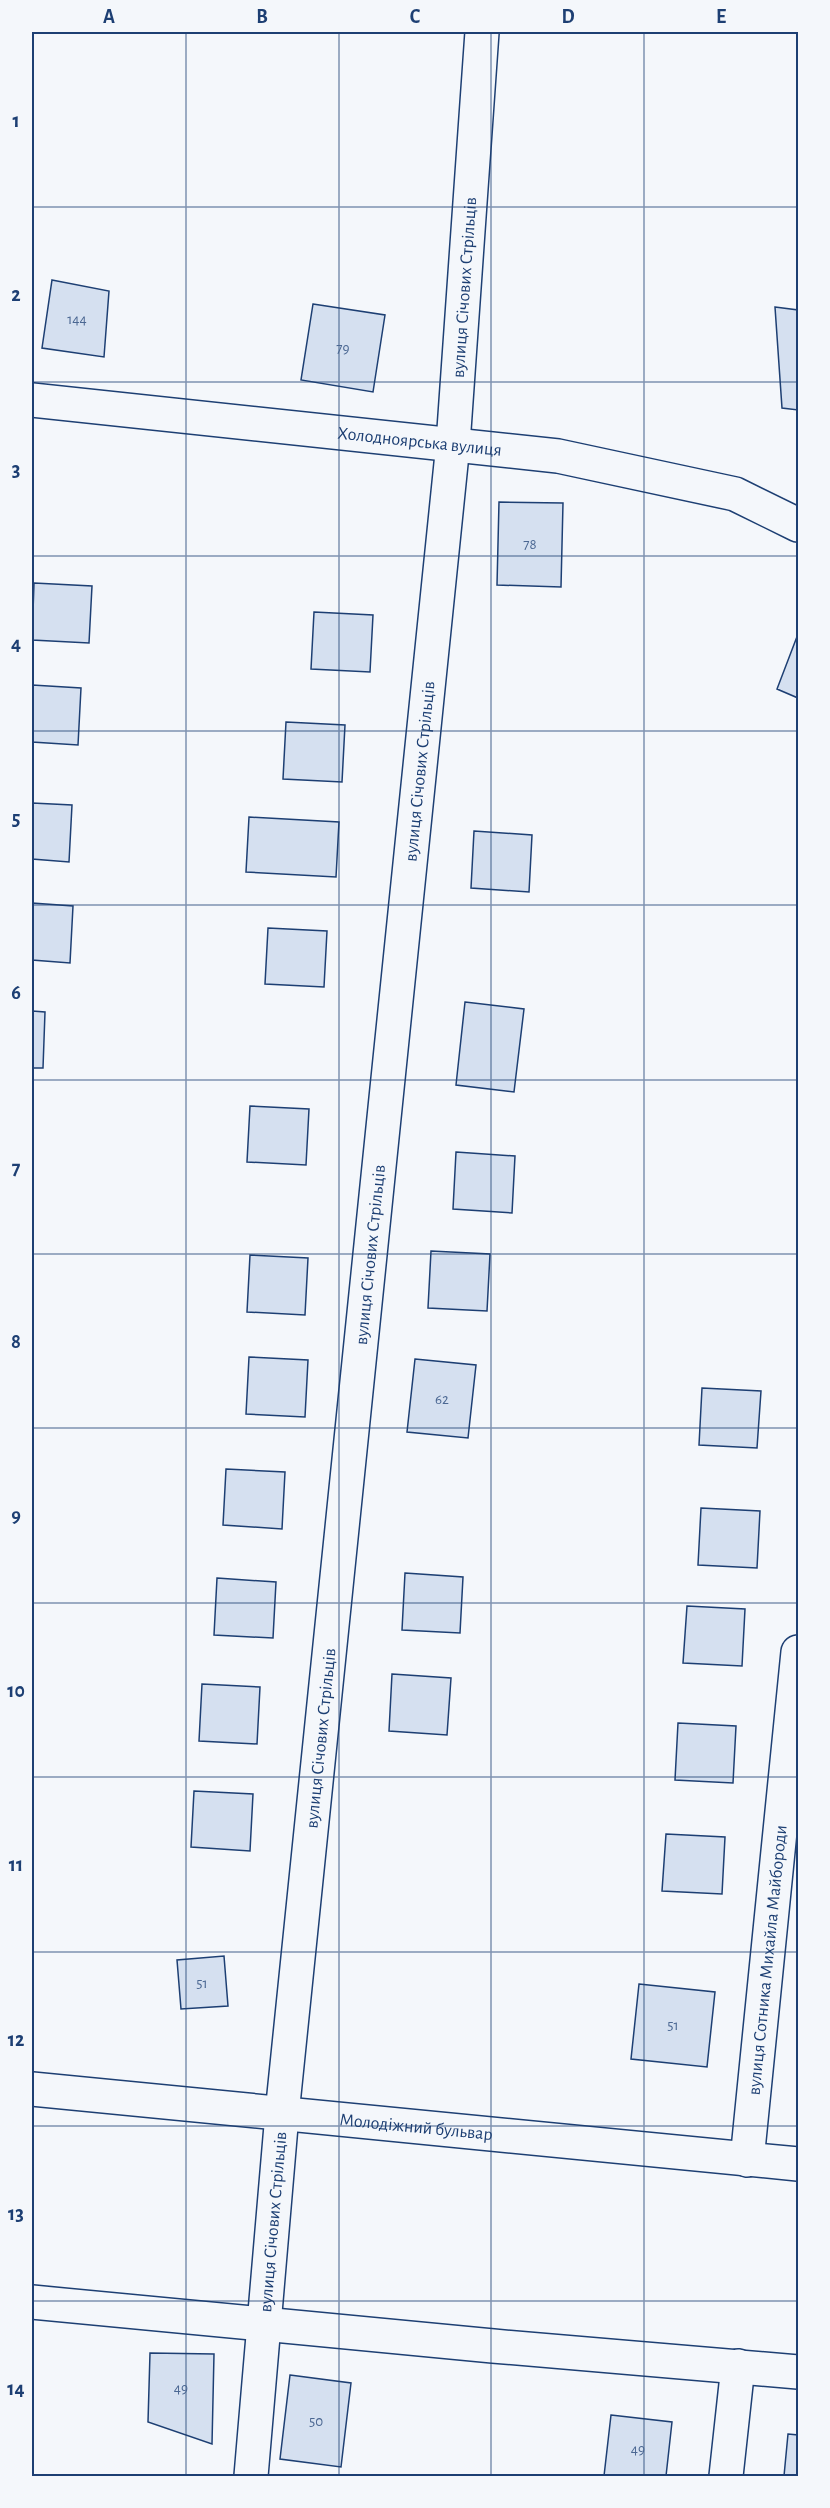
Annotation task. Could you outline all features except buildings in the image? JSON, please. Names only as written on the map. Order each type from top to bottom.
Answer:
[{"type":"street","name":"вулиця Січових Стрільців","points":[[251,2476],[282,2114],[453,444],[482,32]]},
{"type":"street","name":"Холодноярська вулиця","points":[[32,400],[558,456],[735,494],[798,525]]},
{"type":"street","name":"вулиця Сотника Михайла Майбороди","points":[[747,2160],[798,1652]]},
{"type":"street","name":"Молодіжний бульвар","points":[[32,2089],[798,2164]]},
{"type":"street","points":[[32,2302],[798,2372]]},
{"type":"street","points":[[726,2476],[738,2367]]}]
